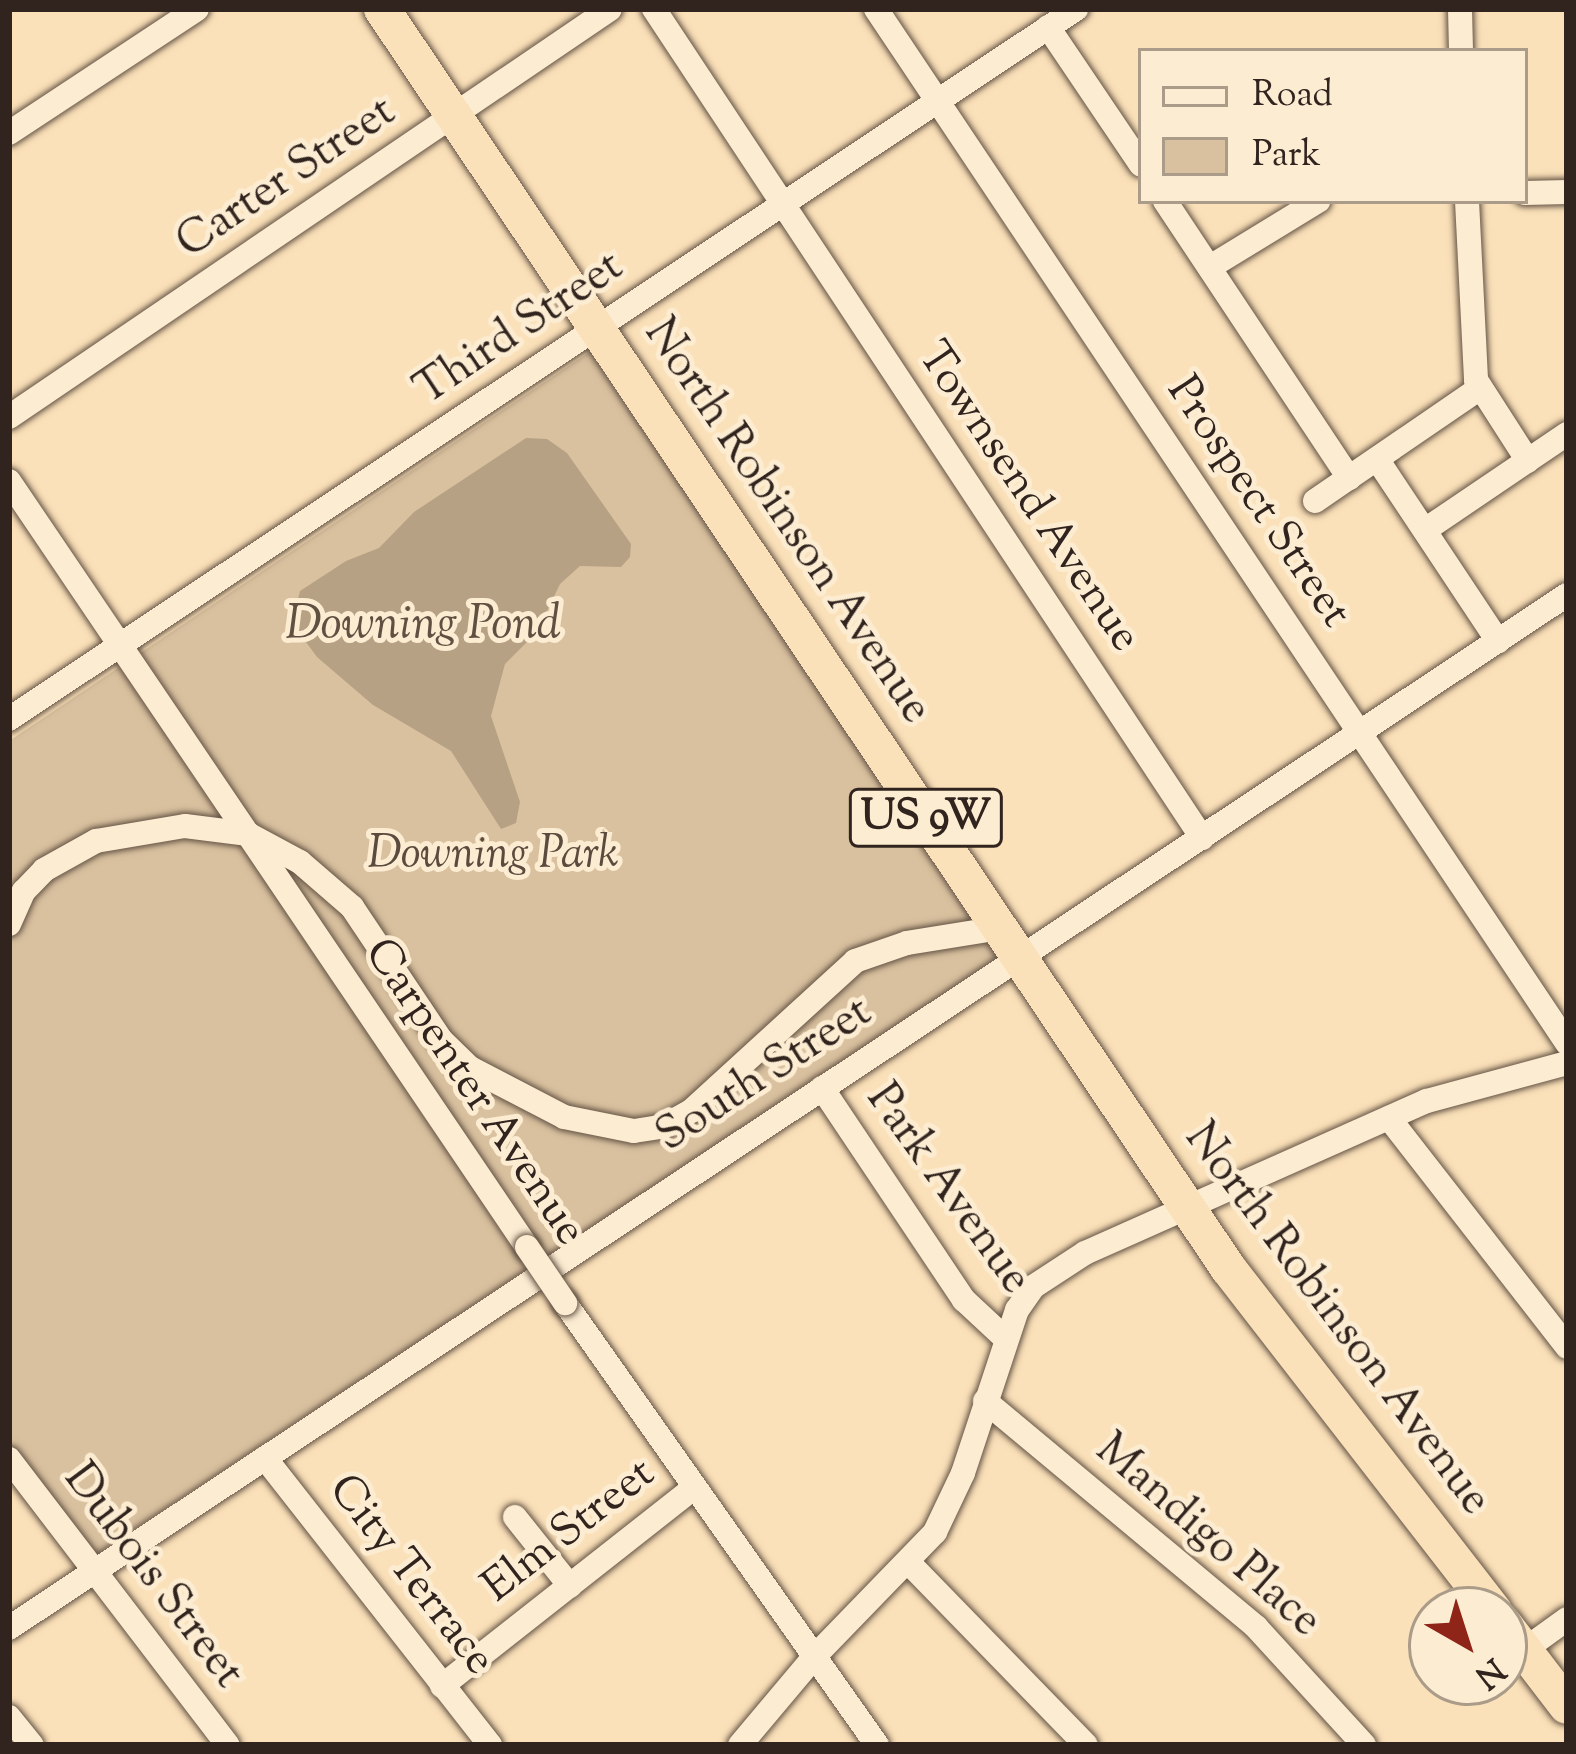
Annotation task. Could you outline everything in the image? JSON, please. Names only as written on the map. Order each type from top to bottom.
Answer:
[{"type":"highway","name":"North Robinson Avenue","points":[[382,9],[1228,1268],[1474,1586]]},
{"type":"highway","points":[[1528,1655],[1567,1706]]},
{"type":"street","points":[[10,130],[197,9]]},
{"type":"street","name":"Carter Street","points":[[9,417],[610,9]]},
{"type":"street","name":"Townsend Avenue","points":[[654,9],[1202,838]]},
{"type":"street","name":"Prospect Street","points":[[876,9],[1567,1043]]},
{"type":"street","name":"Third Street","points":[[9,719],[1076,9]]},
{"type":"street","points":[[1460,9],[1461,48]]},
{"type":"street","points":[[1048,28],[1138,161]]},
{"type":"street","points":[[1528,194],[1567,192]]},
{"type":"street","points":[[1167,204],[1349,478]]},
{"type":"street","points":[[1210,267],[1313,204]]},
{"type":"street","points":[[1467,204],[1472,362],[1480,388],[1528,461]]},
{"type":"street","points":[[1315,501],[1480,388]]},
{"type":"street","points":[[1425,530],[1567,434]]},
{"type":"street","points":[[1377,459],[1498,641]]},
{"type":"street","name":"Carpenter Avenue","points":[[9,481],[565,1304],[877,1745]]},
{"type":"street","name":"South Street","points":[[9,1628],[822,1088],[1010,944],[1202,838],[1567,596]]},
{"type":"street","points":[[9,924],[23,890],[44,870],[96,842],[185,826],[248,834],[299,862],[352,907],[441,1040],[470,1068],[528,1102],[604,1128],[664,1126],[691,1111],[855,961],[907,943],[1010,944]]},
{"type":"street","points":[[740,1745],[815,1656],[908,1562],[953,1500],[1006,1339],[1033,1287],[1055,1270],[1389,1118],[1501,1077],[1567,1063]]},
{"type":"street","name":"Park Avenue","points":[[822,1088],[964,1300],[1006,1339]]},
{"type":"street","points":[[1389,1118],[1567,1347]]},
{"type":"street","name":"Mandigo Place","points":[[986,1401],[1256,1627],[1364,1745]]},
{"type":"street","name":"City Terrace","points":[[265,1458],[490,1745]]},
{"type":"street","name":"Dubois Street","points":[[9,1459],[228,1745]]},
{"type":"street","name":"Elm Street","points":[[442,1686],[694,1488]]},
{"type":"street","points":[[515,1517],[570,1586]]},
{"type":"street","points":[[908,1562],[1086,1745]]},
{"type":"street","points":[[1528,1632],[1567,1619]]},
{"type":"street","points":[[9,1717],[32,1745]]},
{"type":"green space","name":"Downing Park","points":[[594,349],[999,957],[95,1555],[9,1442],[9,741]]},
{"type":"water","name":"Downing Pond","points":[[526,438],[547,439],[567,453],[631,544],[630,557],[621,567],[580,566],[560,584],[537,632],[505,664],[491,716],[520,802],[516,823],[501,829],[451,751],[373,705],[317,657],[292,623],[300,591],[346,561],[379,548],[414,512]]}]
